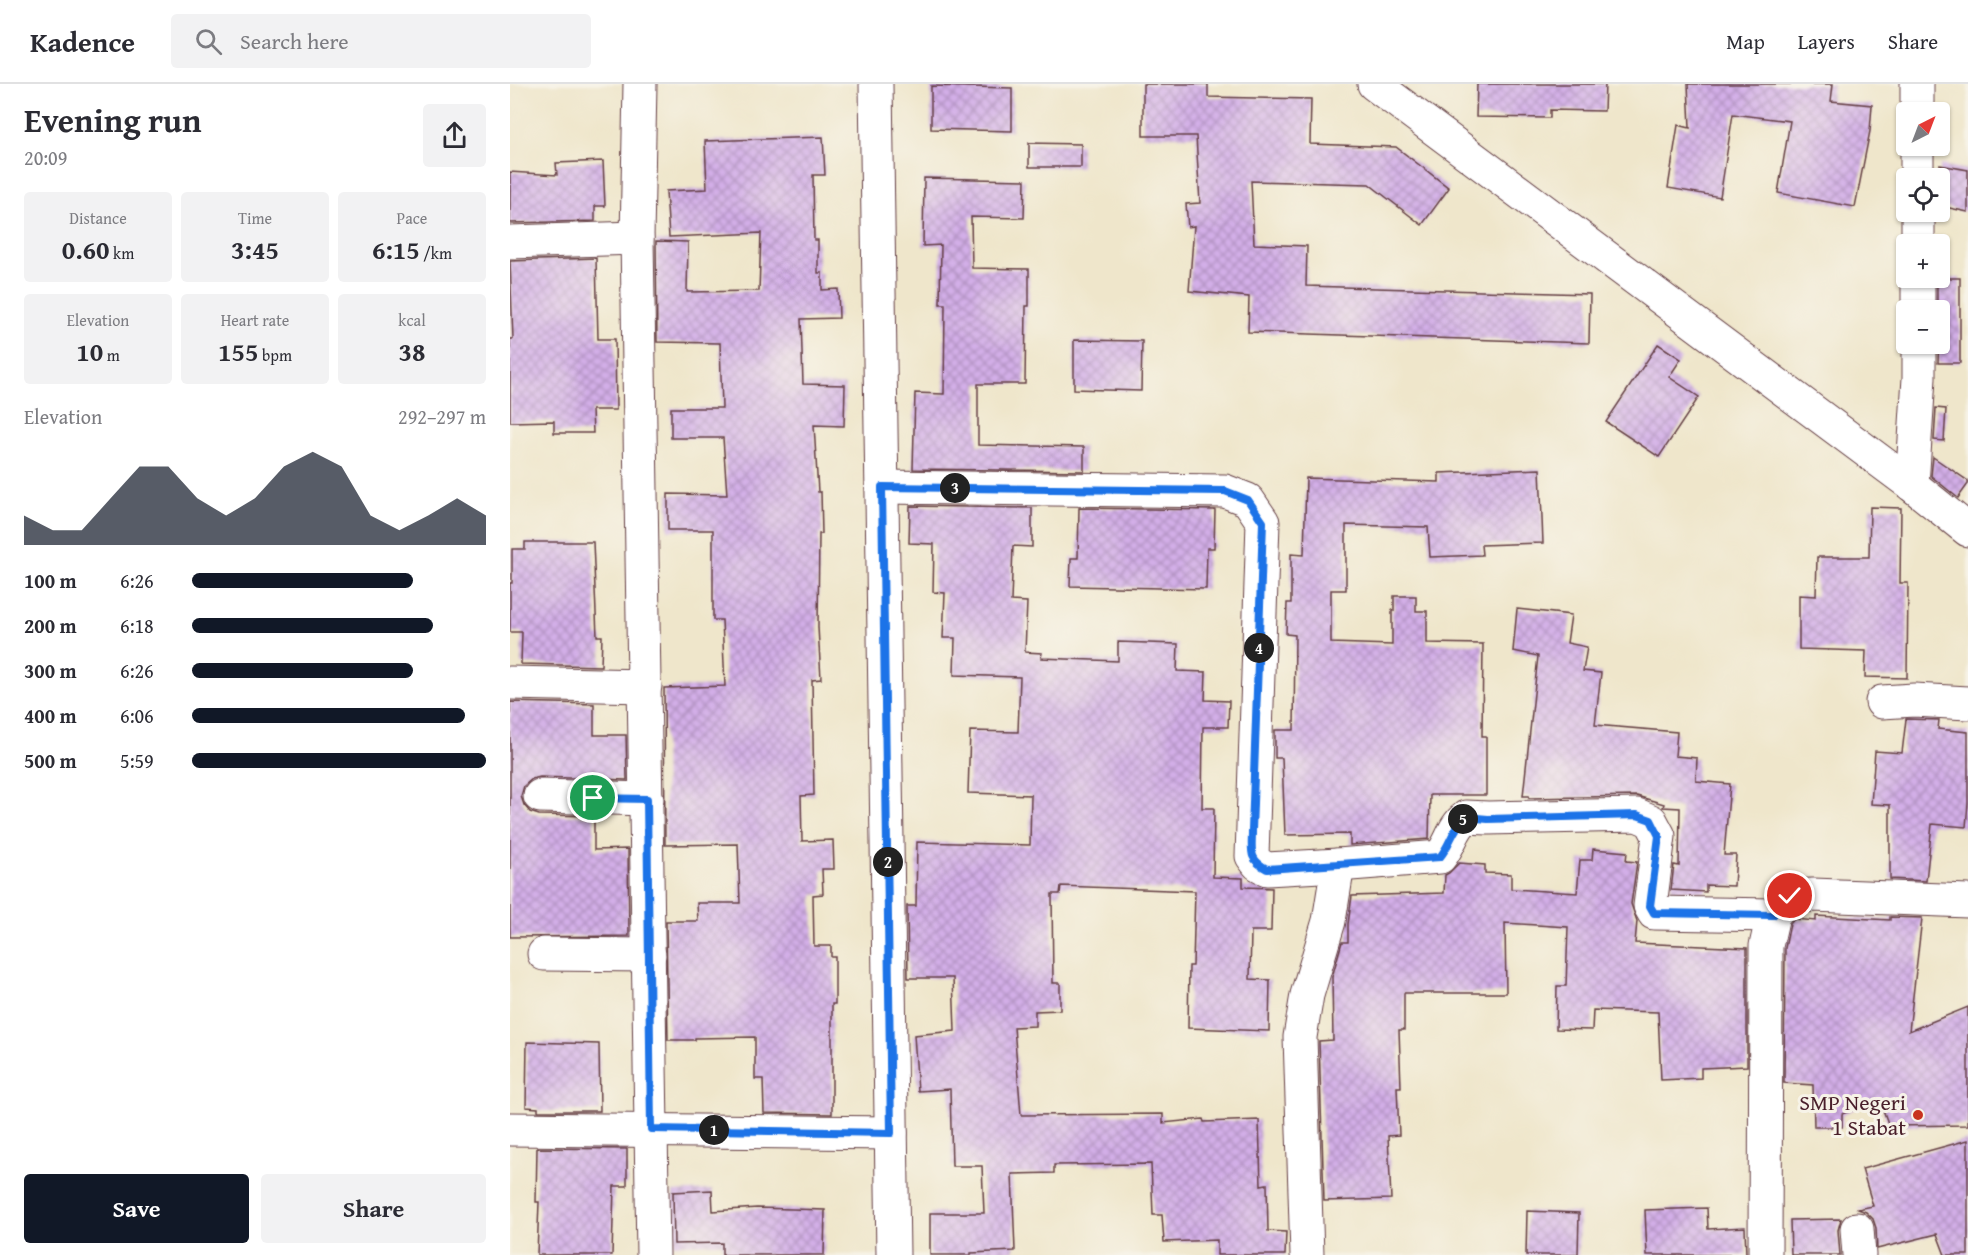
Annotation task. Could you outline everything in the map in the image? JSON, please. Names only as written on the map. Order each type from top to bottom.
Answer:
[{"type":"street","points":[[639,84],[637,238],[653,1255]]},
{"type":"street","points":[[876,84],[893,1255]]},
{"type":"street","points":[[1374,84],[1912,485],[1968,530]]},
{"type":"street","points":[[1917,84],[1917,102]]},
{"type":"street","points":[[510,242],[637,238]]},
{"type":"street","points":[[1912,485],[1919,354]]},
{"type":"street","points":[[882,487],[1225,491],[1248,500],[1263,522],[1252,856],[1258,864],[1267,869],[1440,857],[1449,847],[1458,823],[1466,817],[1488,819],[1637,815],[1651,820],[1659,836],[1650,906],[1654,913],[1773,915]]},
{"type":"street","points":[[510,683],[645,686]]},
{"type":"street","points":[[1882,702],[1914,700],[1968,703]]},
{"type":"street","points":[[540,796],[647,799]]},
{"type":"street","points":[[1308,1255],[1300,1036],[1307,995],[1329,921],[1338,865]]},
{"type":"street","points":[[1765,1255],[1766,946],[1773,915],[1790,896],[1968,901]]},
{"type":"street","points":[[544,954],[649,955]]},
{"type":"street","points":[[510,1129],[891,1133]]},
{"type":"building","points":[[1143,84],[1208,84],[1208,97],[1311,99],[1310,144],[1396,147],[1449,188],[1422,225],[1369,184],[1251,181],[1254,244],[1307,246],[1306,286],[1590,294],[1589,343],[1248,332],[1249,297],[1189,291],[1194,226],[1188,227],[1186,204],[1200,203],[1196,136],[1143,136]]},
{"type":"building","points":[[1477,84],[1605,84],[1604,111],[1550,110],[1550,118],[1476,117]]},
{"type":"building","points":[[1688,84],[1833,84],[1831,101],[1872,105],[1870,131],[1855,207],[1778,193],[1790,121],[1733,114],[1720,197],[1668,188],[1678,125],[1690,128]]},
{"type":"building","points":[[931,86],[1012,88],[1012,131],[931,129]]},
{"type":"building","points":[[823,137],[825,175],[813,175],[814,240],[818,240],[818,273],[822,273],[822,290],[838,289],[839,318],[801,319],[803,384],[845,385],[844,426],[814,425],[818,492],[821,492],[822,534],[819,534],[818,627],[821,679],[812,680],[814,795],[801,796],[802,841],[833,840],[834,869],[822,869],[823,894],[813,895],[814,946],[831,946],[831,957],[835,957],[835,1004],[832,1004],[832,1114],[764,1113],[763,1079],[755,1079],[755,1037],[668,1040],[666,921],[698,921],[697,903],[740,903],[738,844],[665,845],[664,688],[725,686],[722,620],[713,620],[713,530],[668,530],[668,494],[727,495],[723,438],[671,438],[671,408],[722,408],[720,343],[657,342],[656,241],[688,242],[687,292],[759,291],[761,233],[669,237],[666,191],[707,189],[705,141]]},
{"type":"building","points":[[1029,143],[1081,144],[1081,167],[1029,167]]},
{"type":"building","points":[[603,161],[605,206],[595,206],[595,221],[510,223],[510,172],[557,175],[556,163]]},
{"type":"building","points":[[1940,165],[1968,170],[1968,212],[1950,208],[1950,168],[1940,168]]},
{"type":"building","points":[[924,178],[1025,180],[1024,218],[971,217],[972,268],[1029,269],[1025,384],[978,384],[978,445],[1084,447],[1084,471],[913,469],[915,393],[944,394],[945,304],[940,304],[941,245],[923,246]]},
{"type":"building","points":[[596,258],[598,339],[615,339],[616,410],[592,410],[593,433],[554,433],[554,421],[510,422],[510,339],[513,339],[510,261]]},
{"type":"building","points":[[1950,278],[1960,278],[1960,363],[1938,363],[1938,354],[1950,354],[1950,300],[1937,300],[1937,288],[1950,288]]},
{"type":"building","points":[[1074,340],[1142,341],[1141,391],[1074,389]]},
{"type":"building","points":[[1658,344],[1681,359],[1669,377],[1699,397],[1659,457],[1606,422]]},
{"type":"building","points":[[1936,408],[1946,409],[1944,441],[1934,440]]},
{"type":"building","points":[[1933,457],[1968,481],[1958,498],[1931,476]]},
{"type":"building","points":[[1540,469],[1543,543],[1481,545],[1482,555],[1430,557],[1428,527],[1346,525],[1346,590],[1331,590],[1331,643],[1392,645],[1394,596],[1416,596],[1416,611],[1427,611],[1427,643],[1483,644],[1482,736],[1486,736],[1486,795],[1430,795],[1429,839],[1350,845],[1350,834],[1285,835],[1282,758],[1275,758],[1275,730],[1294,730],[1295,635],[1286,634],[1287,603],[1291,603],[1291,554],[1304,555],[1306,478],[1439,482],[1439,473]]},
{"type":"building","points":[[910,506],[1032,508],[1032,547],[1013,546],[1011,601],[1027,602],[1025,652],[1042,653],[1041,658],[1118,661],[1118,642],[1178,644],[1177,671],[1206,672],[1205,700],[1229,701],[1228,727],[1203,727],[1202,808],[1214,808],[1213,877],[1243,878],[1243,887],[1272,888],[1271,931],[1251,931],[1250,979],[1270,980],[1269,1031],[1188,1028],[1189,966],[1193,966],[1195,891],[1061,886],[1060,894],[1052,894],[1053,983],[1060,983],[1060,1010],[1035,1011],[1035,1026],[1014,1027],[1021,1115],[1163,1114],[1163,1123],[1203,1119],[1204,1122],[1259,1120],[1261,1185],[1267,1184],[1268,1231],[1286,1232],[1285,1255],[1217,1255],[1217,1240],[1164,1242],[1162,1215],[1153,1215],[1151,1164],[1054,1165],[1054,1173],[1012,1174],[1015,1251],[971,1253],[971,1255],[930,1255],[930,1213],[984,1213],[982,1166],[952,1166],[950,1089],[918,1091],[914,1035],[955,1031],[953,978],[908,978],[907,906],[916,906],[917,842],[1030,845],[1031,795],[968,793],[970,731],[1018,732],[1020,677],[954,675],[955,638],[943,638],[945,593],[933,592],[934,544],[909,543]]},
{"type":"building","points":[[1870,507],[1901,508],[1900,583],[1908,583],[1907,678],[1865,677],[1866,651],[1799,649],[1799,595],[1816,596],[1817,557],[1869,557]]},
{"type":"building","points":[[1079,508],[1215,510],[1214,548],[1207,548],[1206,589],[1070,586],[1071,558],[1078,558]]},
{"type":"building","points":[[525,542],[593,542],[597,636],[602,636],[601,666],[521,664],[522,632],[510,632],[510,583],[512,583],[512,549],[525,549]]},
{"type":"building","points":[[1517,609],[1571,615],[1567,643],[1587,647],[1583,671],[1601,673],[1595,725],[1677,732],[1675,756],[1697,758],[1696,781],[1730,784],[1724,855],[1736,855],[1734,886],[1706,885],[1706,892],[1671,890],[1674,865],[1679,866],[1680,808],[1663,807],[1664,804],[1637,796],[1529,798],[1529,796],[1523,796],[1538,656],[1513,651]]},
{"type":"building","points":[[510,702],[594,704],[594,735],[626,735],[627,780],[540,777],[532,779],[524,786],[521,796],[530,812],[539,815],[594,816],[594,850],[628,849],[629,936],[510,937]]},
{"type":"building","points":[[1906,719],[1939,720],[1938,729],[1968,732],[1966,827],[1932,824],[1926,881],[1890,879],[1890,805],[1871,804],[1875,751],[1902,753]]},
{"type":"building","points":[[1593,849],[1627,852],[1626,861],[1637,862],[1631,904],[1637,921],[1635,943],[1747,948],[1747,1066],[1701,1068],[1701,1078],[1661,1080],[1658,1012],[1593,1010],[1592,1030],[1556,1029],[1557,986],[1566,986],[1568,927],[1505,923],[1506,993],[1404,993],[1404,1030],[1399,1030],[1401,1087],[1397,1087],[1399,1135],[1388,1136],[1391,1199],[1324,1201],[1319,1041],[1333,1040],[1332,977],[1342,942],[1348,942],[1352,896],[1444,893],[1445,875],[1459,863],[1485,865],[1485,873],[1511,874],[1511,889],[1577,893],[1580,860],[1592,860]]},
{"type":"building","points":[[1816,916],[1890,920],[1890,917],[1922,918],[1909,1031],[1968,1007],[1968,1125],[1889,1126],[1879,1099],[1842,1114],[1842,1127],[1814,1127],[1813,1085],[1784,1083],[1785,948],[1790,924],[1794,919],[1816,921]]},
{"type":"building","points":[[527,1042],[599,1044],[600,1111],[538,1111],[538,1108],[526,1107]]},
{"type":"building","points":[[1968,1140],[1968,1255],[1945,1255],[1937,1234],[1877,1249],[1873,1219],[1866,1212],[1858,1209],[1873,1206],[1862,1169]]},
{"type":"building","points":[[537,1148],[627,1149],[627,1186],[614,1186],[612,1255],[537,1255],[539,1202],[536,1202]]},
{"type":"building","points":[[712,1190],[713,1211],[757,1208],[825,1210],[824,1255],[722,1255],[722,1243],[674,1244],[673,1192]]},
{"type":"building","points":[[1707,1208],[1708,1229],[1745,1227],[1746,1255],[1647,1255],[1645,1210]]},
{"type":"building","points":[[1527,1211],[1579,1213],[1578,1255],[1526,1255]]},
{"type":"building","points":[[1841,1219],[1838,1230],[1840,1255],[1791,1255],[1790,1220]]},
{"type":"place","name":"SMP Negeri 1 Stabat","points":[[1918,1115]]},
{"type":"route","points":[[593,798],[647,799],[651,1129],[891,1133],[882,487],[1225,491],[1248,500],[1263,522],[1252,831],[1252,856],[1258,864],[1267,869],[1440,857],[1449,847],[1458,823],[1466,817],[1488,819],[1637,815],[1651,820],[1659,836],[1650,906],[1654,913],[1773,915],[1790,896]]}]
